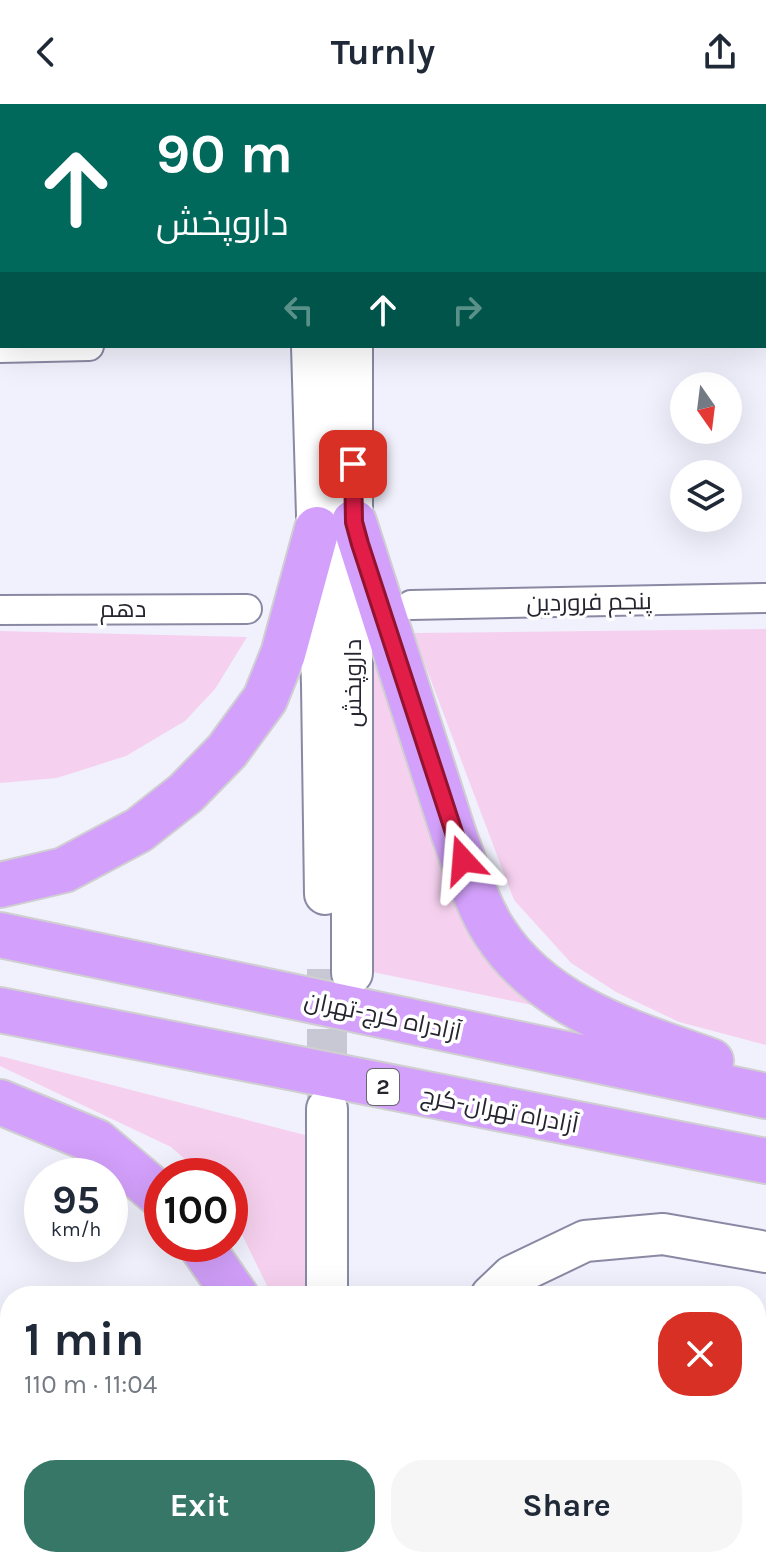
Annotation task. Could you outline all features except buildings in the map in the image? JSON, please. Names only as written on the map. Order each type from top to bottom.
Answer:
[{"type":"highway","points":[[0,885],[64,870],[139,830],[186,793],[227,751],[265,699],[335,526]]},
{"type":"highway","points":[[335,526],[472,885],[494,931],[518,962],[554,994],[635,1034],[766,1080]]},
{"type":"highway","name":"آزادراه کرج-تهران","points":[[0,935],[766,1096]]},
{"type":"highway","name":"آزادراه تهران-کرج","points":[[0,1010],[766,1161]]},
{"type":"highway","points":[[0,1102],[97,1142],[144,1182]]},
{"type":"highway","points":[[212,1262],[229,1286]]},
{"type":"street","name":"داروپخش","points":[[312,348],[335,526]]},
{"type":"street","name":"داروپخش","points":[[339,971],[335,526],[352,348]]},
{"type":"street","name":"پنجم فروردین","points":[[411,605],[766,598]]},
{"type":"street","name":"دهم","points":[[0,610],[247,609]]},
{"type":"street","points":[[328,1286],[338,1111],[351,1286]]},
{"type":"street","points":[[502,1286],[512,1276],[585,1241],[663,1234],[766,1252]]},
{"type":"shaded area","points":[[766,629],[766,1045],[679,1022],[616,992],[571,963],[514,900],[413,633]]},
{"type":"shaded area","points":[[0,631],[247,637],[215,689],[185,721],[126,756],[57,778],[0,783]]},
{"type":"shaded area","points":[[373,663],[407,728],[483,939],[532,1005],[363,970]]},
{"type":"shaded area","points":[[0,1056],[305,1135],[308,1286],[267,1286],[248,1247],[248,1158],[184,1158],[171,1147],[0,1066]]},
{"type":"tunnel","points":[[327,969],[327,1105]]},
{"type":"route","points":[[353,464],[354,522],[366,567],[463,860]]}]
